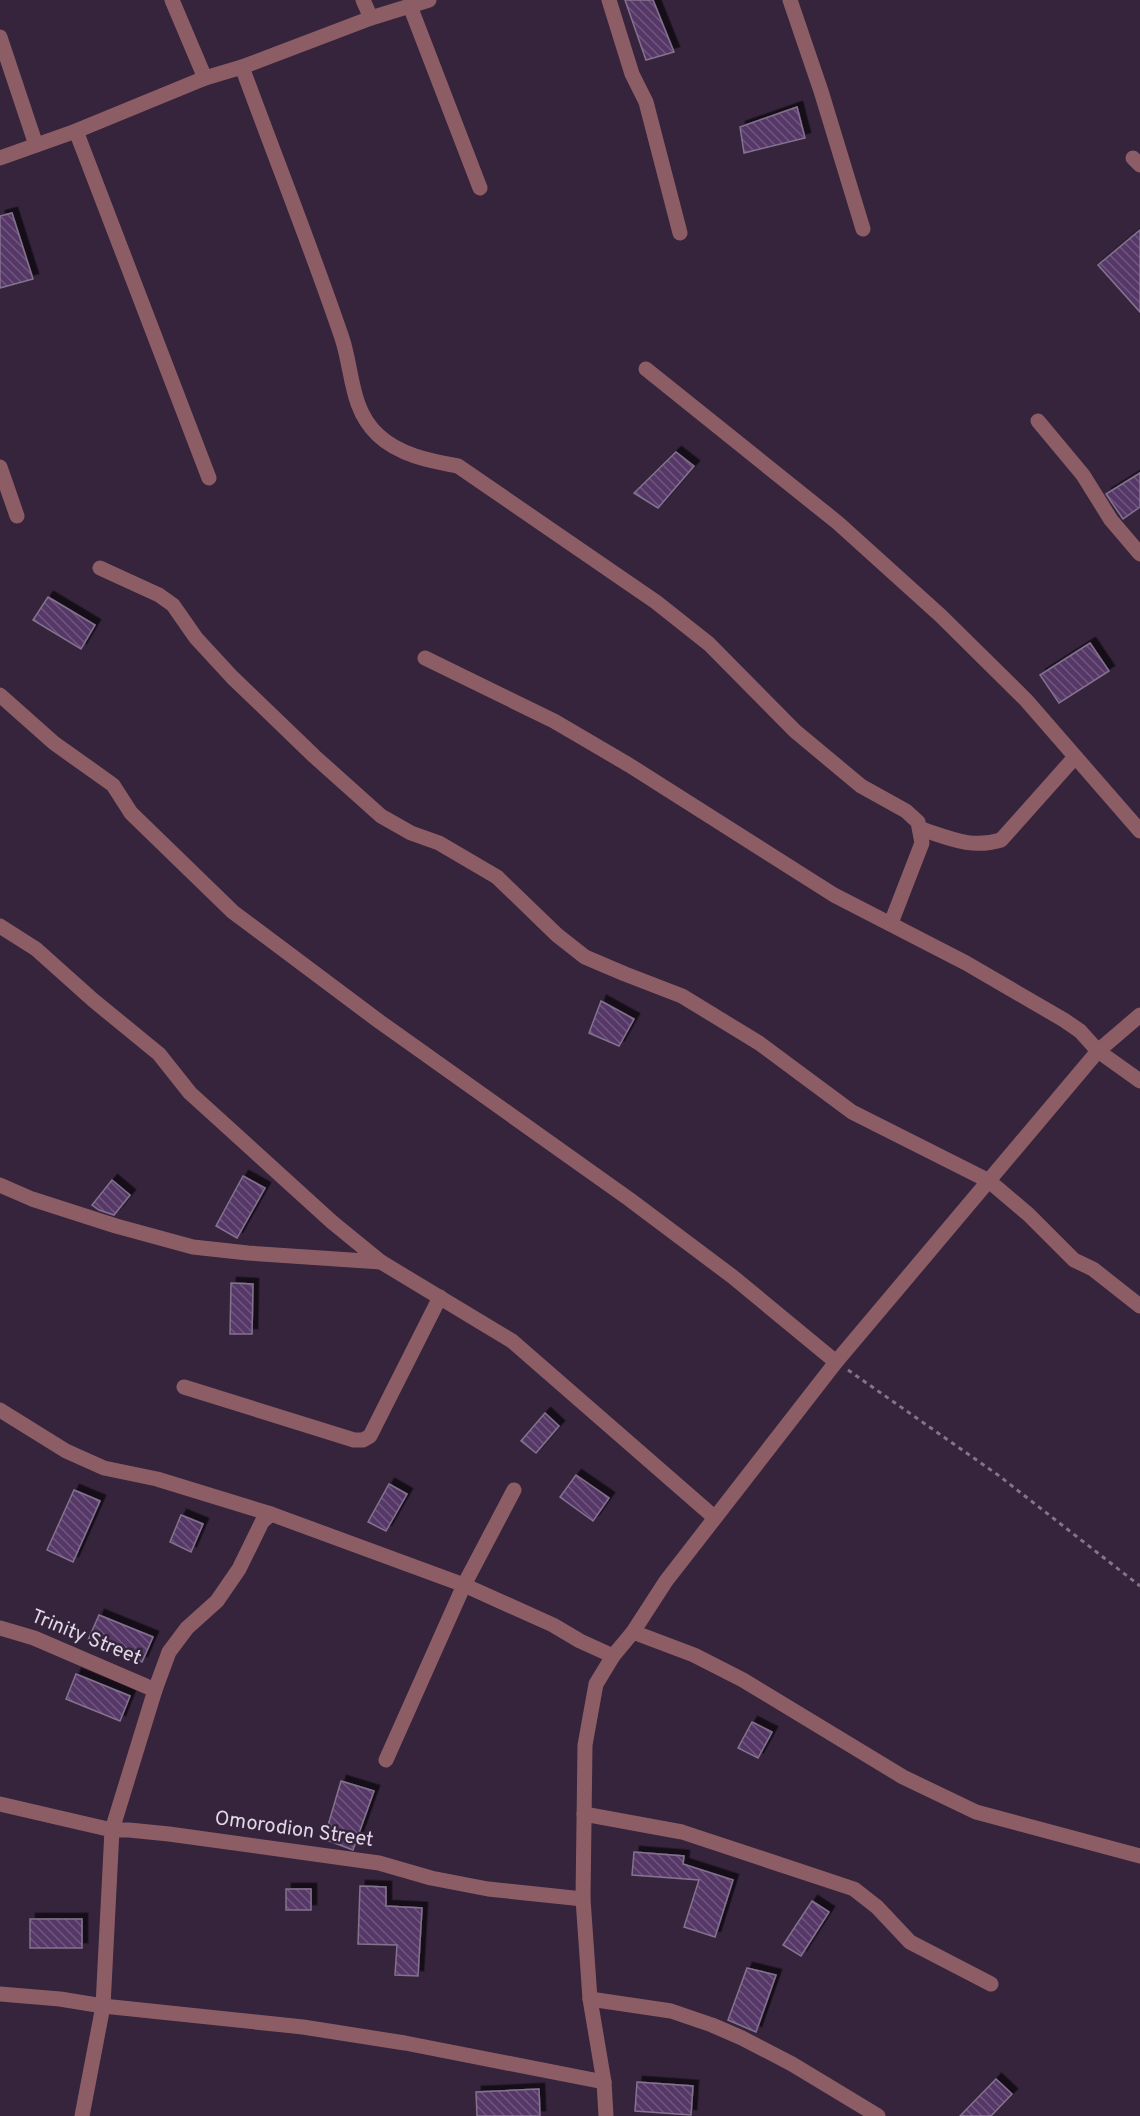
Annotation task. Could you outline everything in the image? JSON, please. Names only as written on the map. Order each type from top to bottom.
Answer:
[{"type":"street","points":[[172,0],[205,78]]},
{"type":"street","points":[[363,0],[371,18]]},
{"type":"street","points":[[0,158],[76,131],[205,78],[242,67],[371,18],[429,0]]},
{"type":"street","points":[[609,0],[632,75],[646,102],[680,233]]},
{"type":"street","points":[[790,0],[862,229]]},
{"type":"street","points":[[410,6],[480,188]]},
{"type":"street","points":[[0,37],[36,145]]},
{"type":"street","points":[[242,67],[343,341],[358,409],[377,435],[401,451],[434,461],[458,465],[656,602],[708,644],[795,731],[861,786],[906,812],[918,822],[922,843],[891,923]]},
{"type":"street","points":[[76,131],[209,478]]},
{"type":"street","points":[[646,369],[838,524],[932,608],[1026,700],[1140,831]]},
{"type":"street","points":[[1038,421],[1083,475],[1111,520],[1140,554]]},
{"type":"street","points":[[0,467],[17,516]]},
{"type":"street","points":[[100,568],[159,595],[173,605],[196,638],[232,677],[381,816],[411,833],[439,843],[497,877],[557,935],[585,957],[682,996],[759,1043],[852,1112],[989,1181],[1029,1215],[1074,1260],[1093,1269],[1140,1306]]},
{"type":"street","points":[[424,658],[555,721],[629,765],[834,895],[966,963],[1064,1020],[1080,1031],[1098,1051],[1140,1082]]},
{"type":"street","points":[[0,695],[54,743],[113,785],[131,813],[233,912],[380,1022],[629,1199],[734,1277],[837,1362]]},
{"type":"street","points":[[921,829],[968,844],[987,844],[1001,840],[1075,757]]},
{"type":"street","points":[[0,926],[36,950],[159,1054],[190,1093],[332,1222],[381,1262],[512,1341],[714,1517]]},
{"type":"street","points":[[606,2116],[604,2082],[590,1999],[583,1899],[585,1745],[597,1684],[613,1656],[633,1632],[666,1581],[837,1362],[1098,1051],[1140,1016]]},
{"type":"street","points":[[0,1185],[43,1203],[193,1247],[381,1262]]},
{"type":"street","points":[[184,1387],[354,1440],[363,1440],[370,1436],[440,1298]]},
{"type":"street","points":[[0,1410],[66,1451],[104,1468],[156,1479],[271,1514],[464,1586],[552,1625],[613,1656]]},
{"type":"street","points":[[386,1760],[464,1586],[514,1490]]},
{"type":"street","points":[[81,2116],[103,2006],[112,1830],[155,1690],[169,1652],[187,1628],[217,1601],[239,1569],[262,1522],[271,1514]]},
{"type":"street","name":"Trinity Street","points":[[0,1628],[34,1638],[155,1690]]},
{"type":"street","points":[[633,1632],[694,1655],[743,1680],[903,1777],[976,1812],[1140,1856]]},
{"type":"street","name":"Omorodion Street","points":[[0,1804],[112,1830],[169,1834],[379,1863],[431,1878],[488,1889],[583,1899]]},
{"type":"street","points":[[584,1814],[682,1832],[854,1889],[877,1906],[910,1942],[991,1984]]},
{"type":"street","points":[[0,1994],[303,2027],[405,2043],[604,2082]]},
{"type":"street","points":[[590,1999],[671,2012],[712,2025],[792,2064],[878,2116]]},
{"type":"path","points":[[837,1362],[998,1475],[1140,1586]]},
{"type":"building","points":[[625,0],[653,0],[674,52],[646,60]]},
{"type":"building","points":[[797,107],[805,138],[744,153],[740,127]]},
{"type":"building","points":[[12,213],[33,279],[0,288],[0,216]]},
{"type":"building","points":[[1140,230],[1140,312],[1098,265]]},
{"type":"building","points":[[676,452],[694,466],[658,508],[634,493]]},
{"type":"building","points":[[1140,473],[1140,507],[1123,519],[1106,494]]},
{"type":"building","points":[[48,597],[95,625],[81,649],[33,620]]},
{"type":"building","points":[[1090,643],[1109,671],[1059,703],[1040,675]]},
{"type":"building","points":[[601,1001],[634,1019],[619,1046],[589,1033]]},
{"type":"building","points":[[243,1176],[265,1188],[237,1238],[216,1226]]},
{"type":"building","points":[[112,1180],[130,1195],[114,1215],[92,1205]]},
{"type":"building","points":[[231,1283],[253,1284],[252,1334],[230,1334]]},
{"type":"building","points":[[545,1413],[559,1426],[536,1453],[521,1441]]},
{"type":"building","points":[[576,1475],[609,1498],[593,1521],[560,1497]]},
{"type":"building","points":[[389,1484],[407,1494],[386,1531],[368,1522]]},
{"type":"building","points":[[74,1490],[100,1501],[73,1562],[47,1550]]},
{"type":"building","points":[[181,1515],[203,1524],[191,1552],[170,1542]]},
{"type":"building","points":[[99,1615],[153,1637],[142,1662],[88,1640]]},
{"type":"building","points":[[76,1674],[130,1696],[120,1721],[66,1699]]},
{"type":"building","points":[[752,1722],[772,1732],[758,1758],[738,1748]]},
{"type":"building","points":[[341,1781],[374,1791],[353,1850],[324,1839]]},
{"type":"building","points":[[634,1852],[684,1856],[683,1864],[733,1880],[715,1937],[684,1927],[699,1880],[632,1875]]},
{"type":"building","points":[[360,1886],[386,1887],[386,1906],[422,1908],[418,1976],[395,1975],[397,1945],[358,1944]]},
{"type":"building","points":[[286,1889],[311,1889],[311,1910],[286,1910]]},
{"type":"building","points":[[812,1901],[829,1912],[801,1956],[783,1945]]},
{"type":"building","points":[[30,1919],[82,1919],[82,1948],[30,1948]]},
{"type":"building","points":[[747,1968],[776,1975],[756,2032],[728,2020]]},
{"type":"building","points":[[996,2079],[1012,2094],[991,2116],[960,2116]]},
{"type":"building","points":[[637,2082],[693,2086],[691,2115],[635,2111]]},
{"type":"building","points":[[539,2089],[540,2116],[477,2116],[476,2092]]}]
